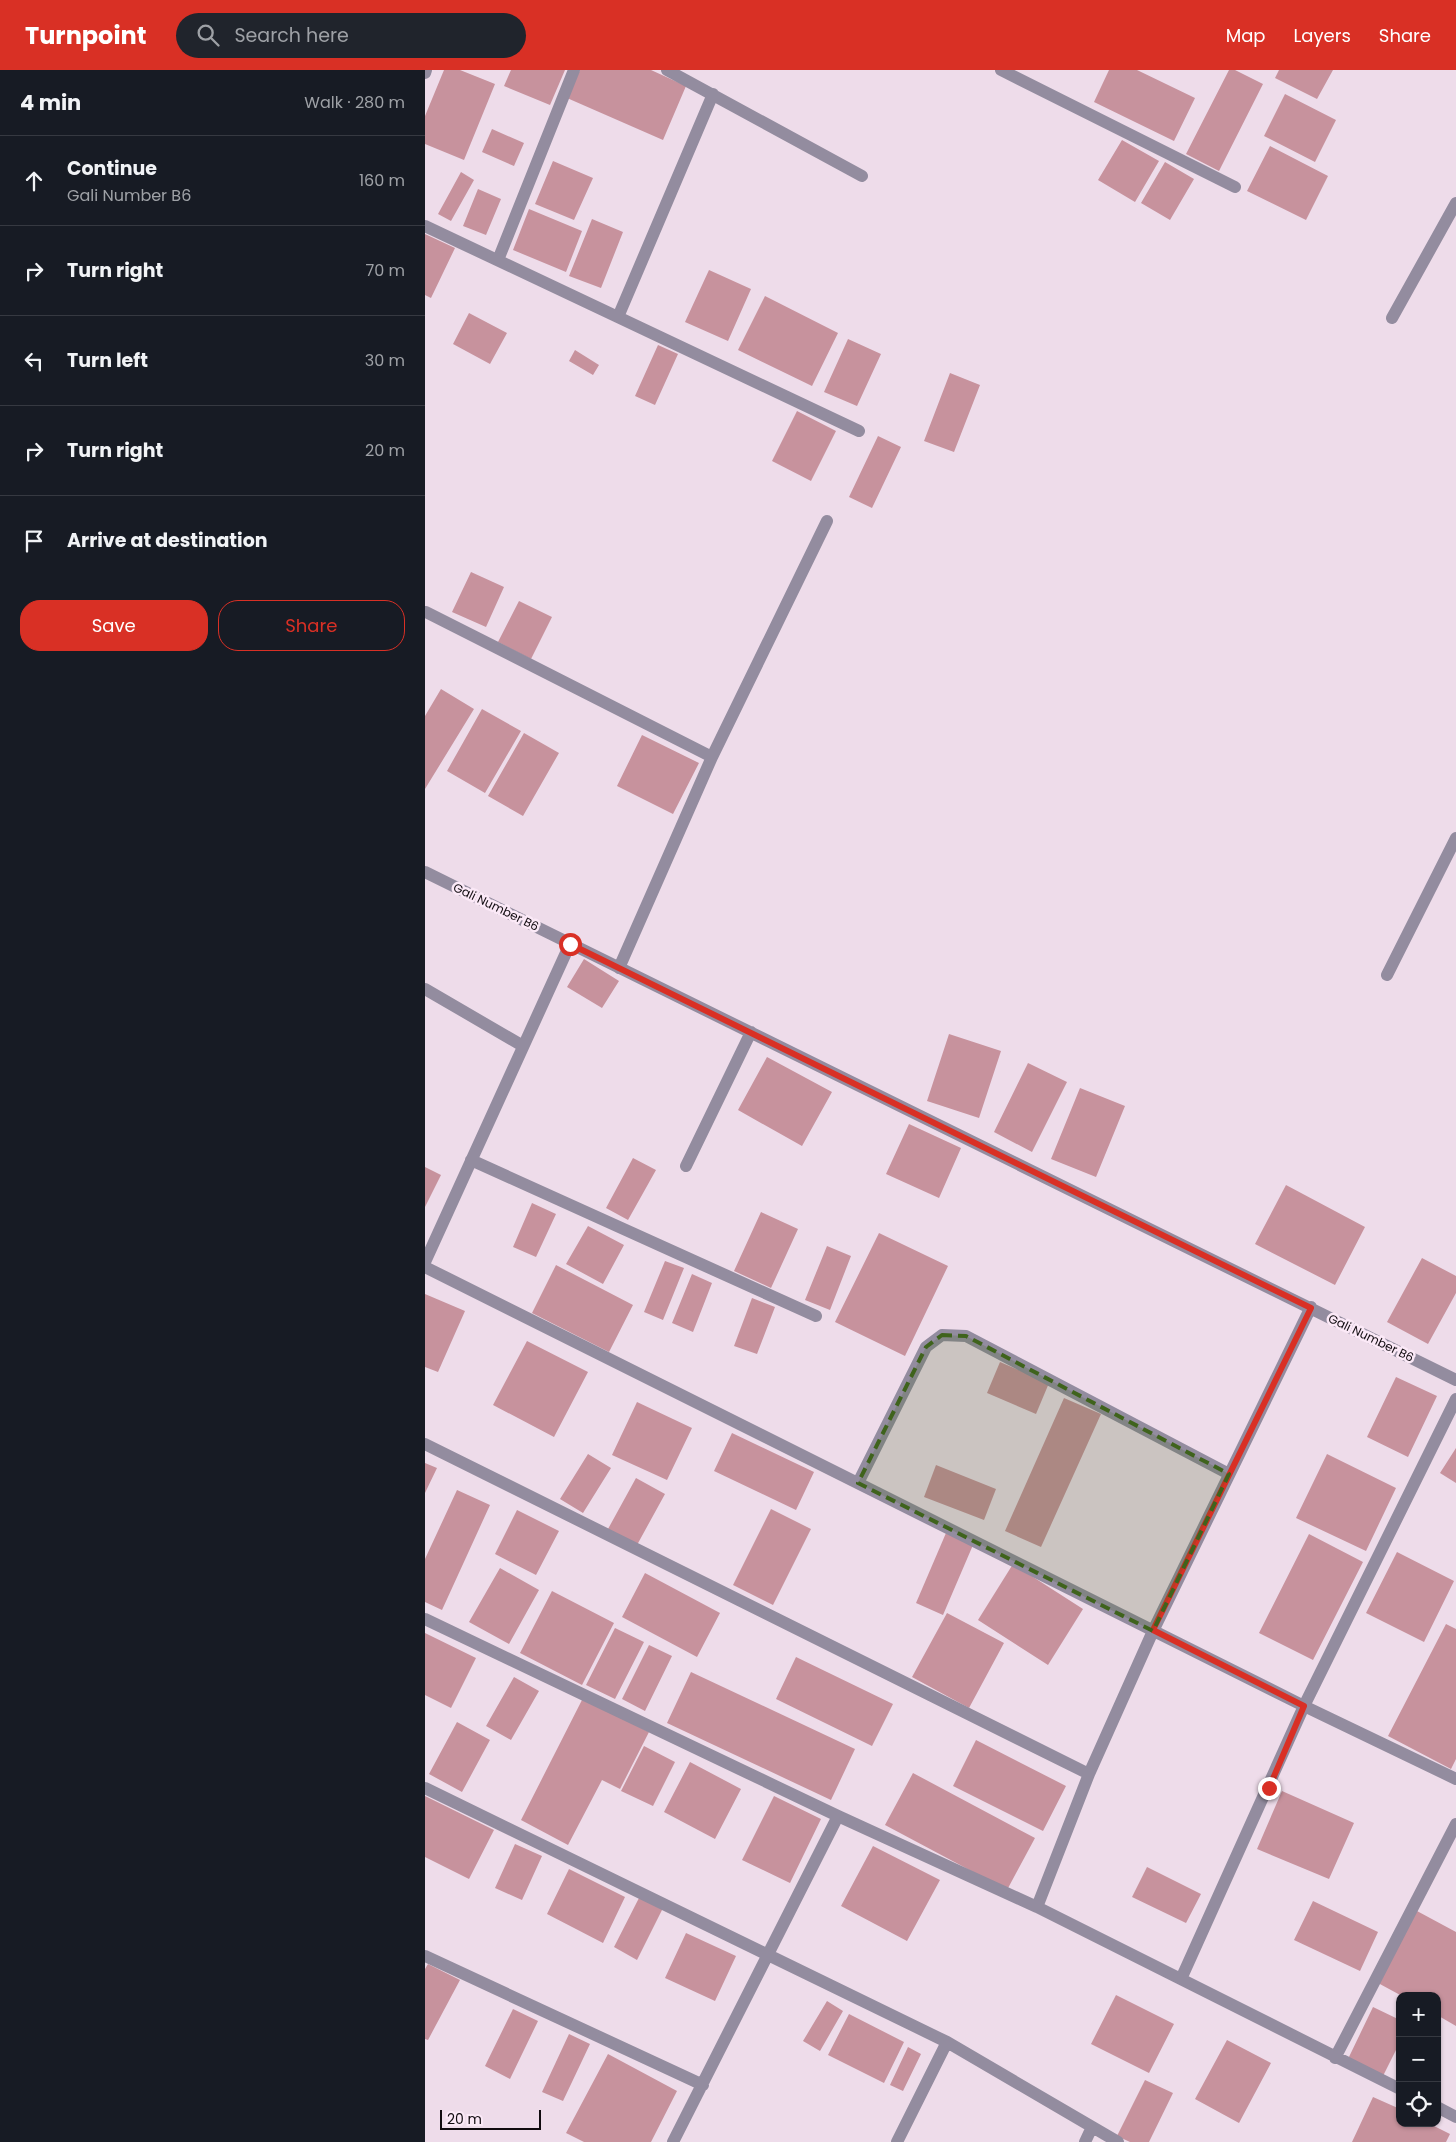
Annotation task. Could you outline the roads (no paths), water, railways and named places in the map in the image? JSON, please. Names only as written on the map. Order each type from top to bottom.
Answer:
[{"type":"street","points":[[498,260],[574,70]]},
{"type":"street","points":[[667,70],[862,176]]},
{"type":"street","points":[[1001,70],[1235,187]]},
{"type":"street","points":[[618,317],[713,94]]},
{"type":"street","points":[[1392,318],[1456,203]]},
{"type":"street","points":[[425,226],[859,431]]},
{"type":"street","points":[[619,968],[712,757],[827,521]]},
{"type":"street","points":[[426,612],[712,757]]},
{"type":"street","points":[[1387,975],[1456,838]]},
{"type":"street","name":"Gali Number B6","points":[[425,872],[1456,1380]]},
{"type":"street","points":[[425,1262],[570,944]]},
{"type":"street","points":[[425,989],[523,1046]]},
{"type":"street","points":[[686,1166],[751,1032]]},
{"type":"street","points":[[471,1160],[816,1316]]},
{"type":"street","points":[[425,1267],[1304,1706],[1456,1779]]},
{"type":"street","points":[[1037,1907],[1089,1774],[1153,1630],[1311,1308]]},
{"type":"street","points":[[858,1483],[925,1347],[942,1335],[966,1336],[1229,1474]]},
{"type":"street","points":[[1181,1979],[1304,1706],[1456,1399]]},
{"type":"street","points":[[425,1444],[1089,1774]]},
{"type":"street","points":[[425,1619],[839,1816],[1037,1907],[1396,2087]]},
{"type":"street","points":[[425,1788],[947,2042],[1118,2142]]},
{"type":"street","points":[[673,2142],[839,1816]]},
{"type":"street","points":[[1335,2058],[1456,1824]]},
{"type":"street","points":[[425,1956],[703,2085]]},
{"type":"street","points":[[897,2142],[947,2042]]},
{"type":"street","points":[[1441,2109],[1456,2116]]},
{"type":"street","points":[[1085,2142],[1093,2127]]}]
